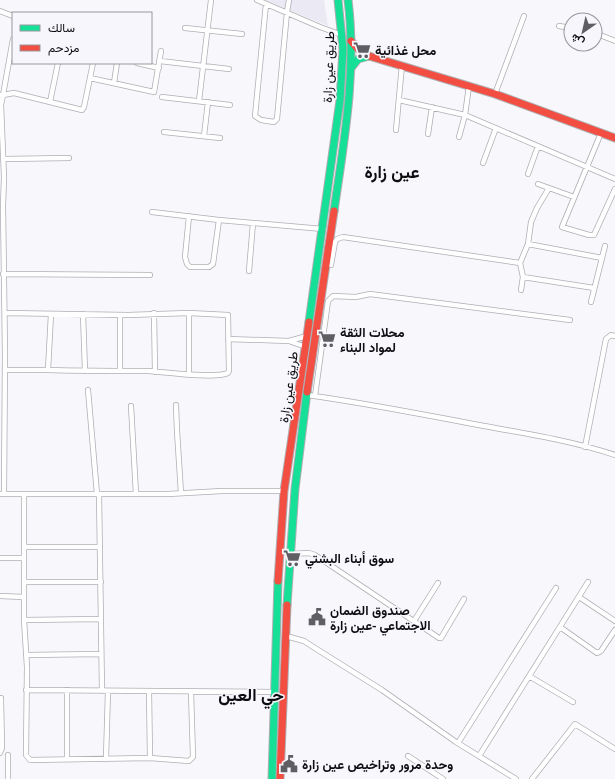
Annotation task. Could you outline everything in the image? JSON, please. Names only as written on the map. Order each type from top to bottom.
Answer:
[{"type":"main road","name":"طريق عين زارة","points":[[272,779],[278,570],[284,491],[323,229],[340,100],[343,49],[338,0]]},
{"type":"main road","name":"طريق عين زارة","points":[[280,779],[290,554],[298,463],[348,106],[351,68],[351,41],[348,0]]},
{"type":"main road","points":[[351,41],[357,48],[369,56],[495,94],[615,138]]},
{"type":"main road","points":[[351,68],[358,59],[369,56]]},
{"type":"street","points":[[199,101],[211,0]]},
{"type":"street","points":[[257,0],[342,35]]},
{"type":"street","points":[[266,4],[255,116],[261,120],[274,122],[278,119],[289,0]]},
{"type":"street","points":[[0,11],[12,16]]},
{"type":"street","points":[[495,94],[524,16]]},
{"type":"street","points":[[558,26],[563,27]]},
{"type":"street","points":[[185,28],[242,34]]},
{"type":"street","points":[[603,36],[615,41]]},
{"type":"street","points":[[12,44],[1,105],[2,153],[4,159],[2,299],[5,313],[2,334],[4,373],[2,494],[136,494],[284,491]]},
{"type":"street","points":[[90,78],[154,92],[161,51]]},
{"type":"street","points":[[160,61],[229,69]]},
{"type":"street","points":[[50,102],[58,64]]},
{"type":"street","points":[[2,95],[14,93],[82,110],[84,107],[93,64]]},
{"type":"street","points":[[114,83],[117,64]]},
{"type":"street","points":[[141,64],[159,68]]},
{"type":"street","points":[[396,130],[402,65]]},
{"type":"street","points":[[459,137],[465,115],[469,86]]},
{"type":"street","points":[[162,97],[230,104]]},
{"type":"street","points":[[399,100],[465,115],[615,178]]},
{"type":"street","points":[[204,136],[208,102]]},
{"type":"street","points":[[428,134],[432,107]]},
{"type":"street","points":[[483,163],[496,128]]},
{"type":"street","points":[[164,132],[220,138]]},
{"type":"street","points":[[601,133],[562,227],[592,236],[595,233],[615,188]]},
{"type":"street","points":[[528,174],[538,146]]},
{"type":"street","points":[[4,159],[70,158]]},
{"type":"street","points":[[538,184],[574,197]]},
{"type":"street","points":[[521,290],[523,276],[520,263],[528,244],[532,217],[549,188]]},
{"type":"street","points":[[152,212],[219,220],[323,229]]},
{"type":"street","points":[[189,216],[185,257],[187,264],[190,267],[209,267],[213,264],[219,220]]},
{"type":"street","points":[[249,271],[252,222]]},
{"type":"street","points":[[331,265],[335,242],[343,237],[520,263]]},
{"type":"street","points":[[528,244],[602,258]]},
{"type":"street","points":[[591,302],[605,246]]},
{"type":"street","points":[[2,277],[150,275]]},
{"type":"street","points":[[523,276],[594,288]]},
{"type":"street","points":[[314,396],[328,301],[333,296],[356,298],[370,294],[570,320]]},
{"type":"street","points":[[4,373],[48,370],[221,375],[228,373],[229,358],[228,314],[154,313],[120,315],[5,313]]},
{"type":"street","points":[[154,313],[155,372]]},
{"type":"street","points":[[189,374],[190,313]]},
{"type":"street","points":[[48,370],[50,314]]},
{"type":"street","points":[[83,314],[85,371]]},
{"type":"street","points":[[120,315],[120,371]]},
{"type":"street","points":[[585,447],[606,340],[610,335],[615,336]]},
{"type":"street","points":[[228,339],[290,341],[307,336]]},
{"type":"street","points":[[290,341],[306,347]]},
{"type":"street","points":[[88,390],[98,494],[101,582],[102,691]]},
{"type":"street","points":[[307,395],[380,406],[520,432],[615,455]]},
{"type":"street","points":[[176,405],[181,493]]},
{"type":"street","points":[[131,406],[136,494]]},
{"type":"street","points":[[24,495],[24,620],[26,655],[27,758],[30,760],[150,758],[189,761],[192,758],[191,692]]},
{"type":"street","points":[[25,547],[100,547]]},
{"type":"street","points":[[290,554],[309,553],[315,555],[437,637],[441,638],[464,599]]},
{"type":"street","points":[[0,558],[24,558]]},
{"type":"street","points":[[24,582],[101,582]]},
{"type":"street","points":[[479,756],[588,582]]},
{"type":"street","points":[[414,621],[438,583]]},
{"type":"street","points":[[458,743],[556,588]]},
{"type":"street","points":[[0,596],[24,597]]},
{"type":"street","points":[[579,597],[615,621]]},
{"type":"street","points":[[24,620],[101,619]]},
{"type":"street","points":[[560,627],[597,653],[601,651],[615,630]]},
{"type":"street","points":[[286,636],[304,641],[382,690],[458,743],[516,779]]},
{"type":"street","points":[[26,655],[102,654]]},
{"type":"street","points":[[529,676],[573,702]]},
{"type":"street","points":[[26,690],[275,692]]},
{"type":"street","points":[[67,690],[67,759]]},
{"type":"street","points":[[106,758],[108,691]]},
{"type":"street","points":[[149,691],[150,758]]},
{"type":"street","points":[[0,753],[2,748],[1,698]]},
{"type":"street","points":[[532,779],[575,724],[615,749]]},
{"type":"street","points":[[8,755],[8,779]]},
{"type":"street","points":[[408,756],[443,779]]},
{"type":"shaded area","points":[[264,0],[324,0],[328,26]]},
{"type":"traffic: fast","points":[[309,322],[340,100],[343,49],[338,0]]},
{"type":"traffic: fast","points":[[334,211],[345,132],[350,80],[351,53],[348,0]]},
{"type":"traffic: fast","points":[[351,68],[358,59],[369,56]]},
{"type":"traffic: fast","points":[[287,605],[295,489],[307,392]]},
{"type":"traffic: fast","points":[[272,779],[278,581]]},
{"type":"traffic: jam","points":[[351,41],[357,48],[369,56],[495,94],[615,138]]},
{"type":"traffic: jam","points":[[307,392],[334,211]]},
{"type":"traffic: jam","points":[[278,581],[284,491],[309,322]]},
{"type":"traffic: jam","points":[[280,779],[287,605]]},
{"type":"place","name":"محل غذائية","points":[[362,50]]},
{"type":"place","name":"محلات الثقة لمواد البناء","points":[[327,339]]},
{"type":"place","name":"سوق أبناء البشتي","points":[[292,558]]},
{"type":"place","name":"صندوق الضمان الاجتماعي -عين زارة","points":[[317,617]]},
{"type":"place","name":"وحدة مرور وتراخيص عين زارة","points":[[289,764]]},
{"type":"district","name":"عين زارة","points":[[392,172]]},
{"type":"district","name":"حي العين","points":[[251,695]]}]
